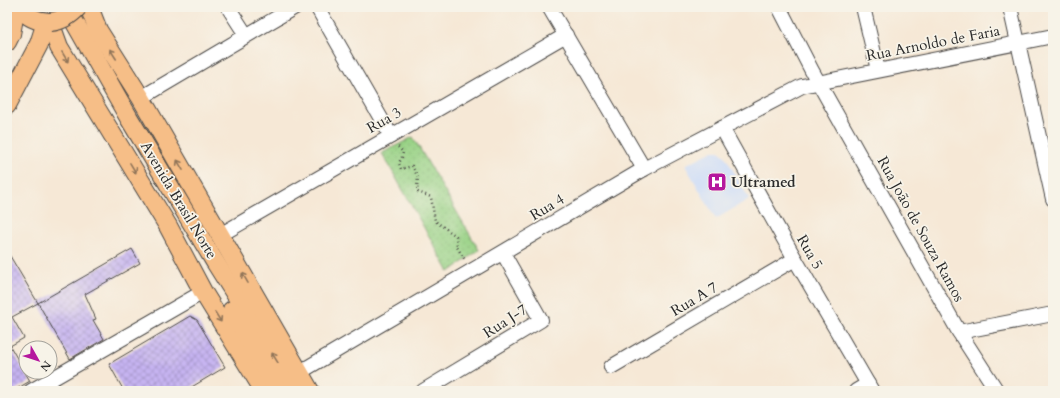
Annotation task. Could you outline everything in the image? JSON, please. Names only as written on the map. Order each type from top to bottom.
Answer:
[{"type":"main road","points":[[7,42],[11,34],[16,7]]},
{"type":"main road","points":[[19,7],[29,16],[37,20],[49,17],[60,20],[78,7]]},
{"type":"main road","name":"Avenida Brasil Norte","points":[[66,7],[133,125],[215,262],[296,391]]},
{"type":"main road","name":"Avenida Brasil Norte","points":[[89,7],[98,30],[141,98],[310,391]]},
{"type":"main road","points":[[7,105],[39,44],[49,17]]},
{"type":"main road","name":"Avenida Brasil Norte","points":[[49,17],[59,47],[168,226],[203,292],[264,391]]},
{"type":"main road","name":"Avenida Brasil Norte","points":[[49,17],[211,273],[278,391]]},
{"type":"street","points":[[228,7],[246,35]]},
{"type":"street","points":[[141,98],[295,7]]},
{"type":"street","points":[[317,7],[393,140]]},
{"type":"street","points":[[549,7],[644,169]]},
{"type":"street","name":"Rua João de Souza Ramos","points":[[779,7],[818,83],[959,332],[997,391]]},
{"type":"street","points":[[863,7],[878,70]]},
{"type":"street","points":[[1010,7],[1053,200]]},
{"type":"street","name":"Rua 3","points":[[220,235],[393,140],[566,35]]},
{"type":"street","name":"Rua Arnoldo de Faria","points":[[818,83],[1053,36]]},
{"type":"street","name":"Rua 4","points":[[300,372],[644,169],[802,86],[818,83]]},
{"type":"street","name":"Rua 5","points":[[722,128],[795,259],[870,388]]},
{"type":"street","name":"Rua J-7","points":[[423,391],[541,320],[503,253]]},
{"type":"street","name":"Rua A 7","points":[[611,368],[795,259]]},
{"type":"street","points":[[31,391],[203,292]]},
{"type":"street","points":[[959,332],[1053,314]]},
{"type":"street","points":[[856,391],[870,388]]},
{"type":"path","points":[[393,140],[403,152],[399,163],[401,169],[412,166],[418,177],[418,192],[431,197],[434,221],[456,236],[457,247],[467,262]]},
{"type":"shaded area","name":"Ultramed","points":[[713,151],[719,151],[725,156],[749,199],[716,219],[685,165]]},
{"type":"green space","points":[[413,137],[479,250],[449,272],[382,153]]},
{"type":"building","points":[[132,249],[140,263],[85,294],[96,319],[93,320],[104,339],[70,359],[38,303]]},
{"type":"building","points":[[7,251],[38,303],[12,317],[24,338],[18,340],[10,346],[18,360],[18,380],[30,381],[13,391],[7,391]]},
{"type":"building","points":[[190,316],[197,320],[225,367],[185,391],[124,391],[109,364]]},
{"type":"place","name":"Ultramed","points":[[717,182]]}]
